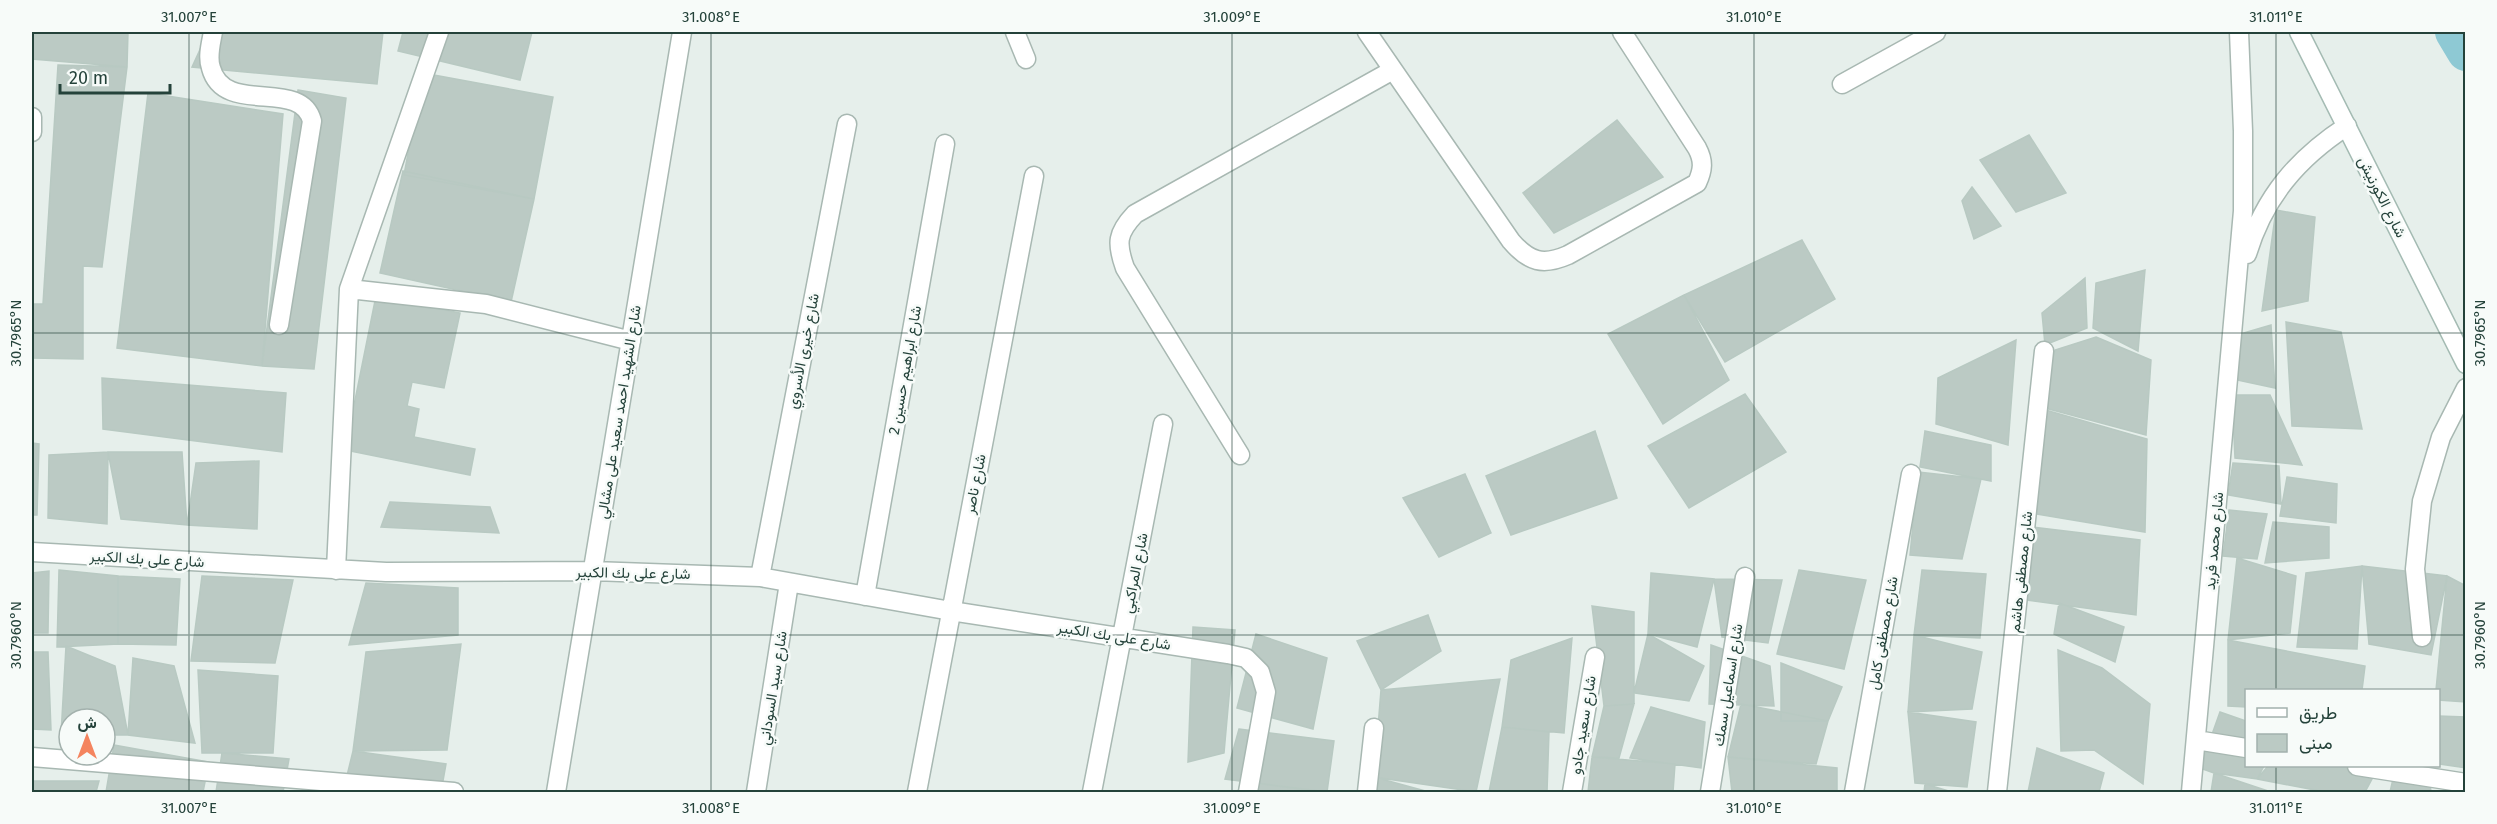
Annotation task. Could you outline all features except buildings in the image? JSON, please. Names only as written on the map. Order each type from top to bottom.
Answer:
[{"type":"street","points":[[213,32],[210,67],[215,79],[225,88],[237,93],[297,101],[310,112],[312,121],[279,325]]},
{"type":"street","points":[[336,570],[349,289],[440,32]]},
{"type":"street","name":"شارع الشهيد احمد سعيد على مشالي","points":[[556,792],[682,32]]},
{"type":"street","points":[[1015,32],[1026,59]]},
{"type":"street","points":[[1367,32],[1510,241],[1521,253],[1537,261],[1553,261],[1569,255],[1697,183],[1702,172],[1703,160],[1697,148],[1622,32]]},
{"type":"street","points":[[1842,84],[1936,32]]},
{"type":"street","name":"شارع محمد فريد","points":[[2191,792],[2243,211],[2239,32]]},
{"type":"street","name":"شارع الكورنيش","points":[[2299,32],[2466,364]]},
{"type":"street","points":[[1240,455],[1125,268],[1118,249],[1122,227],[1135,213],[1393,70]]},
{"type":"street","points":[[32,117],[32,132]]},
{"type":"street","name":"شارع خيرى الأسروي","points":[[760,577],[847,124]]},
{"type":"street","name":"شارع محمد فريد","points":[[2237,290],[2253,233],[2266,206],[2282,182],[2308,154],[2347,126]]},
{"type":"street","name":"شارع ابراهيم حسين 2","points":[[865,596],[945,144]]},
{"type":"street","name":"شارع ناصر","points":[[916,792],[1034,176]]},
{"type":"street","points":[[349,289],[486,304],[631,341]]},
{"type":"street","name":"شارع مصطفى هاشم","points":[[1997,792],[2044,351]]},
{"type":"street","points":[[2422,637],[2415,569],[2422,501],[2441,436],[2466,388]]},
{"type":"street","name":"شارع المراكبي","points":[[1092,792],[1163,424]]},
{"type":"street","name":"شارع مصطفى كامل","points":[[1854,792],[1911,474]]},
{"type":"street","name":"شارع على بك الكبير","points":[[32,552],[336,570],[491,573],[593,571],[760,577],[951,611],[1228,654],[1246,658],[1260,672],[1266,692],[1248,792]]},
{"type":"street","name":"شارع اسماعيل سمك","points":[[1710,792],[1745,577]]},
{"type":"street","name":"شارع سيد السوداني","points":[[756,792],[789,583]]},
{"type":"street","name":"شارع سعيد جادو","points":[[1572,792],[1595,657]]},
{"type":"street","points":[[1367,792],[1374,728]]},
{"type":"street","points":[[2196,740],[2245,748]]},
{"type":"street","points":[[32,757],[454,792]]},
{"type":"street","points":[[2369,767],[2466,783]]},
{"type":"waterway","points":[[2454,32],[2466,52]]}]
